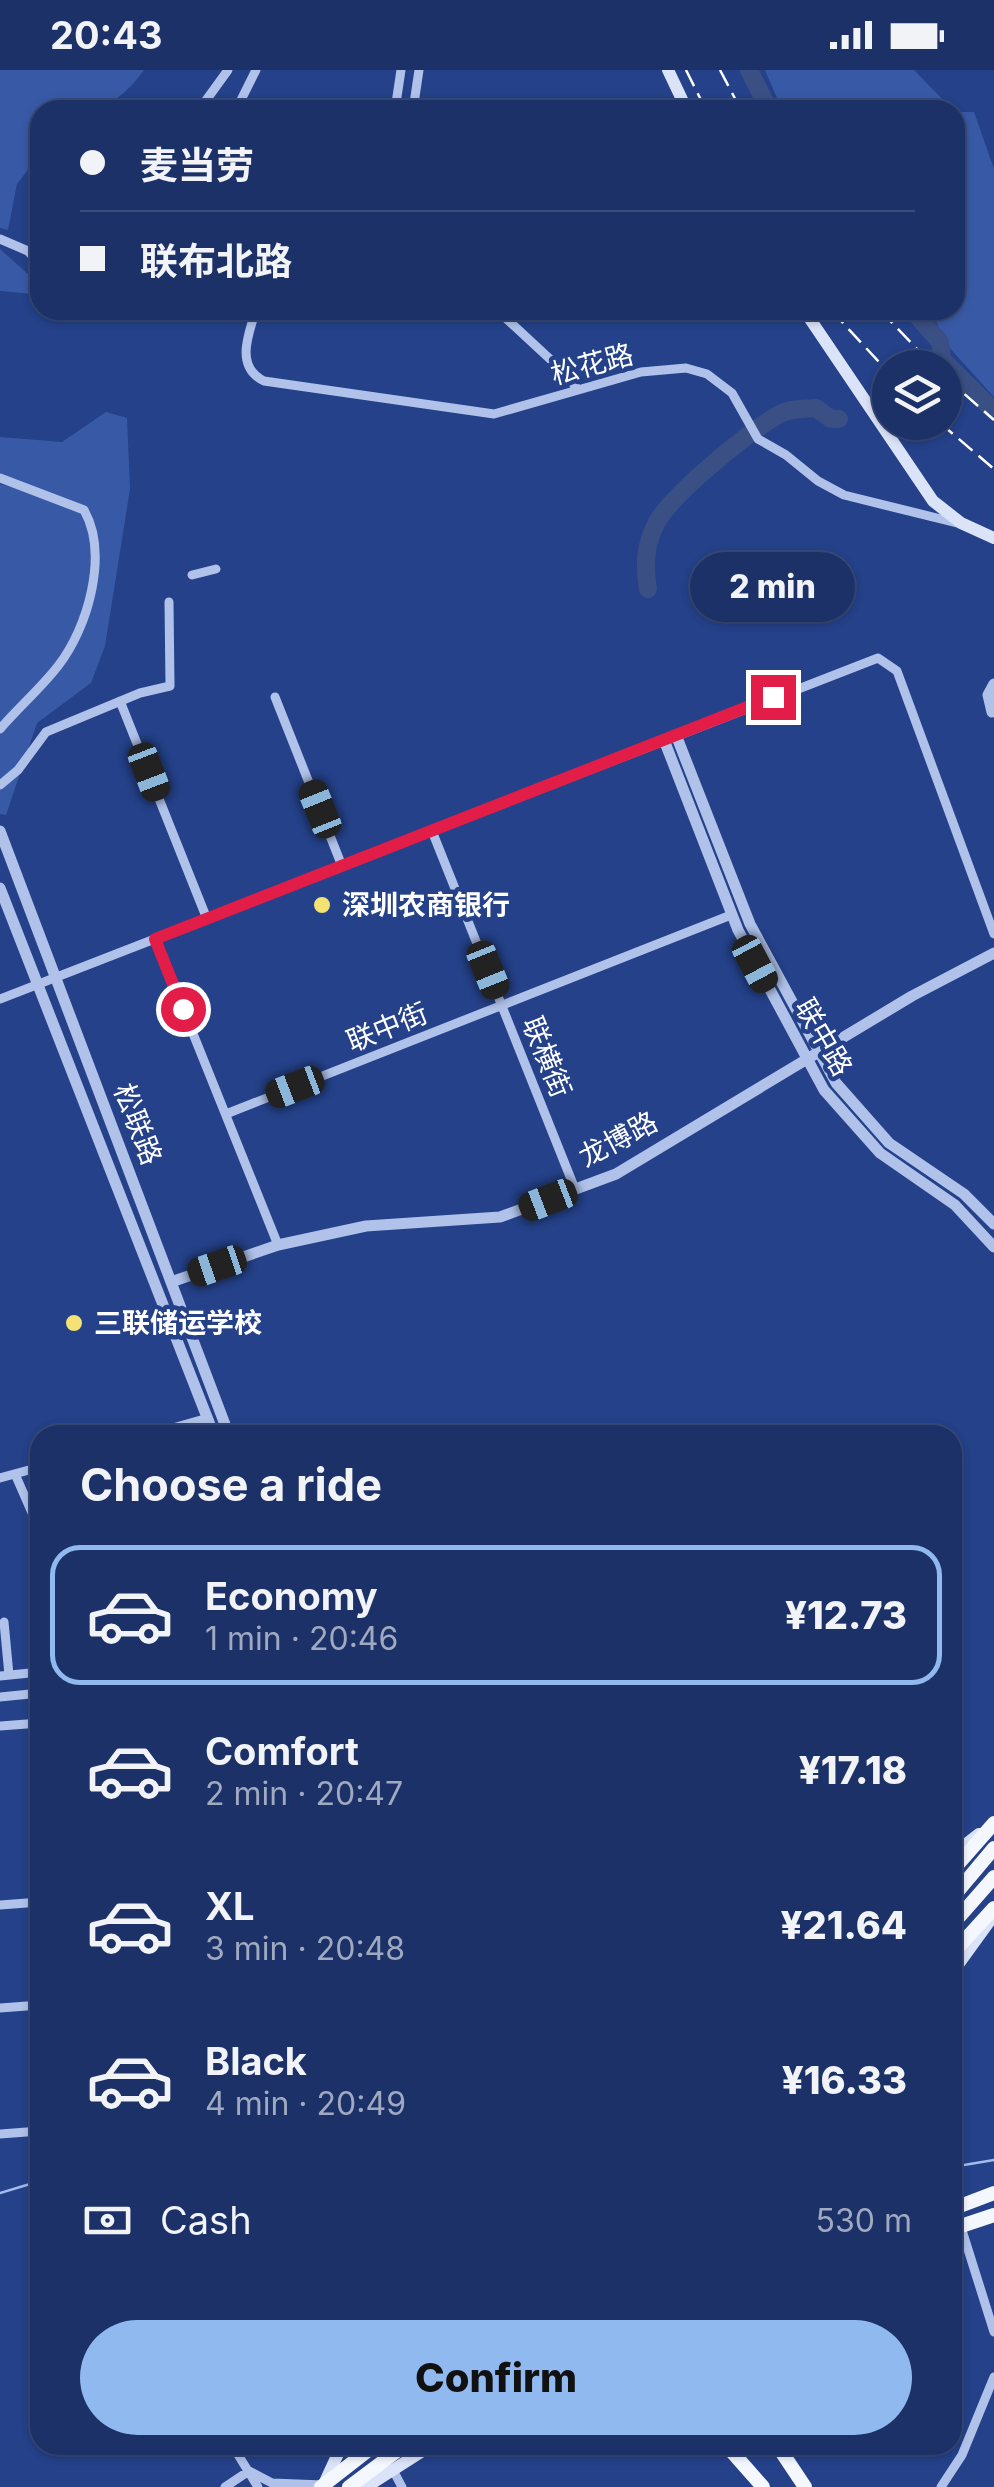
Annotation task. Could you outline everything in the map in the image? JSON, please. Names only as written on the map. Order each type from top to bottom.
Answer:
[{"type":"main road","points":[[668,70],[682,100]]},
{"type":"main road","points":[[811,320],[933,501],[961,524],[994,538]]},
{"type":"main road","points":[[962,1848],[994,1824]]},
{"type":"main road","points":[[962,1860],[994,1824]]},
{"type":"main road","points":[[962,1886],[994,1848]]},
{"type":"main road","points":[[962,1913],[994,1877]]},
{"type":"main road","points":[[962,1944],[994,1912]]},
{"type":"main road","points":[[962,1959],[994,1912]]},
{"type":"main road","points":[[962,2205],[994,2193]]},
{"type":"main road","points":[[962,2226],[994,2215]]},
{"type":"main road","points":[[322,2486],[337,2455]]},
{"type":"main road","points":[[322,2486],[362,2455]]},
{"type":"main road","points":[[349,2487],[392,2455]]},
{"type":"main road","points":[[366,2487],[416,2455]]},
{"type":"main road","points":[[735,2455],[763,2487]]},
{"type":"main road","points":[[784,2455],[805,2487]]},
{"type":"street","points":[[207,100],[228,70]]},
{"type":"street","points":[[241,100],[256,70]]},
{"type":"street","points":[[396,100],[401,70]]},
{"type":"street","points":[[415,100],[419,70]]},
{"type":"street","points":[[0,239],[30,253]]},
{"type":"street","name":"松花路","points":[[254,320],[246,361],[249,370],[264,381],[494,414],[641,372],[686,368],[706,374],[732,393],[758,439],[844,495],[961,524]]},
{"type":"street","points":[[508,320],[566,373],[578,390]]},
{"type":"street","points":[[0,478],[76,504],[84,510],[94,537],[87,603],[74,641],[59,665],[0,729]]},
{"type":"street","points":[[192,576],[216,569]]},
{"type":"street","points":[[0,785],[18,770],[46,732],[120,701],[165,689],[172,682],[170,602]]},
{"type":"street","points":[[0,1000],[870,659],[886,660],[897,671],[994,934]]},
{"type":"street","points":[[993,714],[988,695],[994,684]]},
{"type":"street","points":[[274,697],[342,866]]},
{"type":"street","points":[[120,701],[207,918]]},
{"type":"street","name":"联中路","points":[[670,738],[731,915],[824,1090],[864,1139],[896,1166],[955,1205],[994,1246]]},
{"type":"street","name":"联中路","points":[[670,738],[734,889],[819,1052],[848,1099],[874,1129],[964,1194],[994,1224]]},
{"type":"street","name":"联横街","points":[[432,830],[575,1189]]},
{"type":"street","name":"松联路","points":[[0,831],[225,1425]]},
{"type":"street","name":"松联路","points":[[0,888],[210,1425]]},
{"type":"street","name":"联中街","points":[[226,1114],[731,915]]},
{"type":"street","points":[[155,939],[278,1245]]},
{"type":"street","name":"龙博路","points":[[171,1282],[278,1245],[381,1223],[489,1220],[616,1174],[994,953]]},
{"type":"street","points":[[193,1425],[208,1418]]},
{"type":"street","points":[[0,1478],[30,1469]]},
{"type":"street","points":[[15,1474],[30,1509]]},
{"type":"street","points":[[4,1622],[5,1676],[30,1673]]},
{"type":"street","points":[[0,1697],[30,1694]]},
{"type":"street","points":[[0,1726],[30,1723]]},
{"type":"street","points":[[0,1904],[30,1902]]},
{"type":"street","points":[[0,2008],[30,2006]]},
{"type":"street","points":[[0,2134],[30,2132]]},
{"type":"street","points":[[962,2242],[994,2332]]},
{"type":"street","points":[[941,2487],[962,2455],[994,2377]]},
{"type":"street","points":[[239,2455],[258,2487]]},
{"type":"street","points":[[249,2470],[272,2483],[322,2486]]},
{"type":"street","points":[[225,2487],[249,2470]]},
{"type":"street","points":[[393,2470],[402,2487]]},
{"type":"shaded area","points":[[0,70],[144,70],[113,100],[30,100],[30,167],[17,184],[8,230],[0,228]]},
{"type":"shaded area","points":[[765,70],[914,70],[943,100],[778,100]]},
{"type":"shaded area","points":[[965,112],[974,112],[994,169],[994,397],[962,362],[962,350],[952,350],[936,320],[965,320]]},
{"type":"shaded area","points":[[0,249],[30,276],[30,294],[0,291]]},
{"type":"shaded area","points":[[106,412],[127,418],[130,489],[105,646],[91,683],[37,723],[6,815],[0,814],[0,484],[16,488],[0,475],[0,437],[62,442]]},
{"type":"waterway","points":[[749,70],[764,100]]},
{"type":"waterway","points":[[921,320],[940,342],[942,359],[994,411]]},
{"type":"waterway","points":[[648,589],[646,555],[653,530],[695,480],[782,413],[816,408],[831,419],[839,419]]},
{"type":"waterway","points":[[962,2165],[994,2160]]},
{"type":"waterway","points":[[0,2193],[30,2184]]},
{"type":"railway","points":[[686,70],[701,100]]},
{"type":"railway","points":[[720,70],[736,100]]},
{"type":"railway","points":[[840,320],[872,354]]},
{"type":"railway","points":[[889,320],[918,350]]},
{"type":"railway","points":[[962,392],[994,420]]},
{"type":"railway","points":[[960,440],[994,469]]},
{"type":"place","name":"深圳农商银行","points":[[322,905]]},
{"type":"place","name":"三联储运学校","points":[[74,1323]]},
{"type":"route","points":[[183,1009],[155,939],[773,697]]}]
